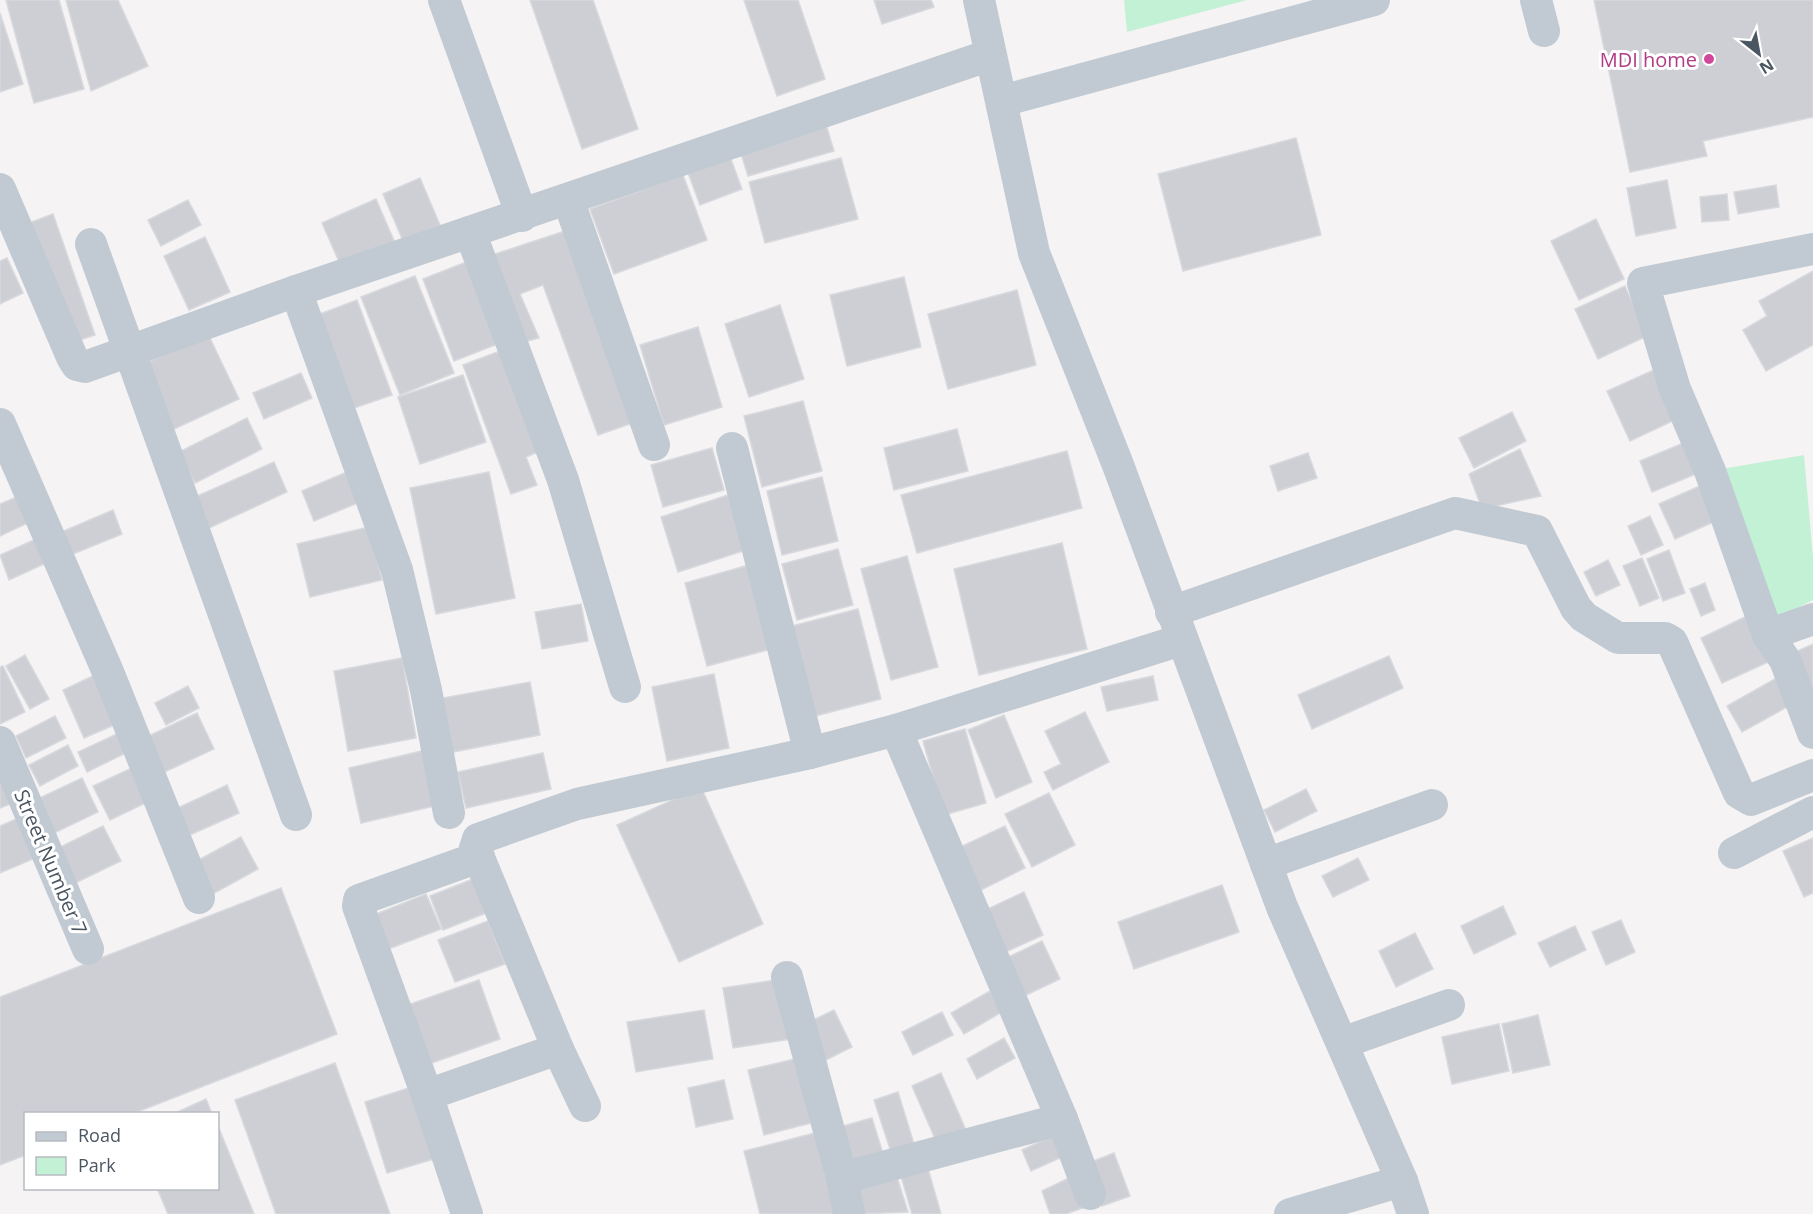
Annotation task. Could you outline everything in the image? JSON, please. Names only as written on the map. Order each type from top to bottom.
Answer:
[{"type":"street","points":[[444,0],[522,216]]},
{"type":"street","points":[[979,0],[1034,253],[1118,465],[1266,864],[1402,1181],[1413,1214]]},
{"type":"street","points":[[1002,101],[1374,0]]},
{"type":"street","points":[[1536,0],[1544,31]]},
{"type":"street","points":[[0,189],[72,357],[77,364],[91,365],[128,349],[296,291],[990,55]]},
{"type":"street","points":[[568,199],[654,445]]},
{"type":"street","points":[[470,232],[563,480],[625,687]]},
{"type":"street","points":[[91,244],[296,816]]},
{"type":"street","points":[[1813,249],[1643,283],[1675,389],[1710,471],[1768,636],[1785,660],[1813,733]]},
{"type":"street","points":[[296,291],[397,570],[426,690],[449,813]]},
{"type":"street","points":[[0,424],[9,470],[108,672],[198,898]]},
{"type":"street","points":[[732,447],[810,753]]},
{"type":"street","points":[[585,1106],[558,1049],[479,857],[475,845],[478,839],[577,804],[810,753],[896,730],[1176,626],[1455,513],[1537,531],[1576,608],[1584,617],[1618,638],[1665,638],[1672,642],[1738,793],[1751,800],[1813,775]]},
{"type":"street","points":[[1768,636],[1813,619]]},
{"type":"street","points":[[896,730],[1062,1119],[1090,1194]]},
{"type":"street","name":"Street Number 7","points":[[0,742],[88,948]]},
{"type":"street","points":[[1266,864],[1432,805]]},
{"type":"street","points":[[1734,853],[1813,812]]},
{"type":"street","points":[[467,1214],[427,1095],[358,906],[359,900],[479,857]]},
{"type":"street","points":[[787,977],[842,1178],[849,1214]]},
{"type":"street","points":[[1342,1043],[1449,1005]]},
{"type":"street","points":[[427,1095],[558,1049]]},
{"type":"street","points":[[842,1178],[1062,1119]]},
{"type":"street","points":[[1297,1213],[1402,1181]]},
{"type":"green space","points":[[1124,0],[1247,0],[1127,32]]},
{"type":"green space","points":[[1804,455],[1813,557],[1813,600],[1764,625],[1710,471]]},
{"type":"building","points":[[6,0],[59,0],[84,89],[34,103]]},
{"type":"building","points":[[66,0],[118,0],[148,66],[91,91]]},
{"type":"building","points":[[530,0],[593,0],[638,129],[582,149]]},
{"type":"building","points":[[744,0],[798,0],[825,79],[777,96]]},
{"type":"building","points":[[874,0],[931,0],[934,7],[882,24]]},
{"type":"building","name":"MDI home","points":[[1594,0],[1813,0],[1813,117],[1703,141],[1707,156],[1630,172]]},
{"type":"building","points":[[0,13],[23,84],[0,92]]},
{"type":"building","points":[[824,118],[834,151],[748,176],[738,144]]},
{"type":"building","points":[[1296,138],[1321,235],[1183,271],[1158,174]]},
{"type":"building","points":[[729,154],[742,189],[700,205],[687,170]]},
{"type":"building","points":[[841,158],[858,219],[765,243],[749,182]]},
{"type":"building","points":[[683,175],[707,240],[614,274],[590,209]]},
{"type":"building","points":[[420,178],[440,225],[403,241],[383,194]]},
{"type":"building","points":[[1667,180],[1676,228],[1636,236],[1627,188]]},
{"type":"building","points":[[1776,185],[1779,207],[1738,214],[1734,192]]},
{"type":"building","points":[[1727,194],[1729,220],[1702,222],[1700,197]]},
{"type":"building","points":[[376,199],[395,243],[341,266],[322,223]]},
{"type":"building","points":[[188,200],[201,225],[161,246],[148,220]]},
{"type":"building","points":[[53,214],[95,335],[71,343],[29,223]]},
{"type":"building","points":[[1596,219],[1624,279],[1579,300],[1551,241]]},
{"type":"building","points":[[568,230],[638,421],[598,435],[543,285],[520,294],[539,338],[523,342],[489,256]]},
{"type":"building","points":[[205,237],[230,292],[189,310],[164,256]]},
{"type":"building","points":[[7,258],[23,293],[0,304],[0,261]]},
{"type":"building","points":[[469,261],[500,343],[454,361],[423,279]]},
{"type":"building","points":[[1813,271],[1813,345],[1766,371],[1743,330],[1767,316],[1759,301]]},
{"type":"building","points":[[415,276],[454,373],[400,395],[361,297]]},
{"type":"building","points":[[904,277],[921,347],[847,366],[830,295]]},
{"type":"building","points":[[1625,286],[1647,336],[1598,359],[1575,309]]},
{"type":"building","points":[[1017,290],[1036,365],[948,389],[928,314]]},
{"type":"building","points":[[357,300],[392,395],[354,408],[320,314]]},
{"type":"building","points":[[780,305],[804,379],[749,397],[725,324]]},
{"type":"building","points":[[698,327],[722,407],[664,425],[640,345]]},
{"type":"building","points":[[208,334],[239,399],[172,430],[142,365]]},
{"type":"building","points":[[508,348],[545,449],[526,457],[537,485],[511,494],[463,365]]},
{"type":"building","points":[[1656,369],[1679,418],[1630,441],[1607,391]]},
{"type":"building","points":[[301,373],[312,398],[264,419],[253,393]]},
{"type":"building","points":[[463,375],[486,442],[420,464],[398,397]]},
{"type":"building","points":[[803,401],[822,471],[762,487],[744,416]]},
{"type":"building","points":[[1512,412],[1526,441],[1474,468],[1459,438]]},
{"type":"building","points":[[247,418],[262,449],[195,483],[179,452]]},
{"type":"building","points":[[957,429],[968,471],[894,490],[884,448]]},
{"type":"building","points":[[1691,440],[1703,471],[1652,492],[1640,461]]},
{"type":"building","points":[[712,448],[724,490],[663,507],[651,465]]},
{"type":"building","points":[[1520,449],[1541,496],[1482,509],[1469,474]]},
{"type":"building","points":[[1067,451],[1082,508],[917,553],[901,495]]},
{"type":"building","points":[[1308,453],[1317,478],[1278,491],[1270,466]]},
{"type":"building","points":[[274,462],[287,492],[207,529],[193,498]]},
{"type":"building","points":[[347,472],[360,502],[314,521],[302,491]]},
{"type":"building","points":[[489,472],[515,598],[436,614],[410,488]]},
{"type":"building","points":[[822,477],[838,541],[782,555],[767,491]]},
{"type":"building","points":[[1702,485],[1718,520],[1675,539],[1659,504]]},
{"type":"building","points":[[728,495],[746,550],[678,572],[661,517]]},
{"type":"building","points":[[19,496],[30,522],[0,536],[0,504]]},
{"type":"building","points":[[113,510],[122,534],[68,556],[59,533]]},
{"type":"building","points":[[1650,516],[1663,545],[1641,555],[1628,526]]},
{"type":"building","points":[[369,527],[382,580],[310,597],[297,544]]},
{"type":"building","points":[[36,539],[46,563],[9,580],[0,555]]},
{"type":"building","points":[[1062,543],[1087,649],[979,675],[954,569]]},
{"type":"building","points":[[838,549],[853,605],[797,620],[782,564]]},
{"type":"building","points":[[1669,550],[1685,593],[1663,601],[1647,559]]},
{"type":"building","points":[[907,556],[938,667],[891,680],[861,569]]},
{"type":"building","points":[[1642,558],[1659,598],[1640,606],[1623,566]]},
{"type":"building","points":[[1608,560],[1620,585],[1596,596],[1584,572]]},
{"type":"building","points":[[749,565],[771,649],[707,666],[685,583]]},
{"type":"building","points":[[1705,583],[1715,610],[1701,616],[1690,589]]},
{"type":"building","points":[[581,604],[588,641],[542,649],[535,612]]},
{"type":"building","points":[[858,609],[881,699],[815,716],[792,626]]},
{"type":"building","points":[[1751,614],[1773,660],[1722,683],[1701,638]]},
{"type":"building","points":[[1813,644],[1813,692],[1793,653]]},
{"type":"building","points":[[25,655],[49,699],[30,709],[6,666]]},
{"type":"building","points":[[1389,656],[1403,688],[1312,729],[1298,695]]},
{"type":"building","points":[[402,658],[416,738],[348,751],[334,671]]},
{"type":"building","points":[[3,666],[25,712],[0,724],[0,667]]},
{"type":"building","points":[[99,673],[121,722],[84,738],[63,690]]},
{"type":"building","points":[[714,674],[729,748],[667,761],[652,687]]},
{"type":"building","points":[[1153,676],[1158,700],[1107,711],[1101,687]]},
{"type":"building","points":[[1780,676],[1796,702],[1742,732],[1727,706]]},
{"type":"building","points":[[530,682],[540,735],[453,752],[443,698]]},
{"type":"building","points":[[188,686],[199,708],[166,725],[155,703]]},
{"type":"building","points":[[1085,712],[1109,762],[1053,790],[1044,772],[1061,764],[1045,731]]},
{"type":"building","points":[[197,713],[214,749],[158,775],[142,739]]},
{"type":"building","points":[[1004,715],[1032,782],[996,798],[968,730]]},
{"type":"building","points":[[55,716],[66,738],[26,758],[16,736]]},
{"type":"building","points":[[965,729],[986,803],[944,815],[923,741]]},
{"type":"building","points":[[121,732],[130,751],[87,772],[78,752]]},
{"type":"building","points":[[68,745],[78,766],[40,786],[29,765]]},
{"type":"building","points":[[426,750],[439,805],[361,823],[349,768]]},
{"type":"building","points":[[543,753],[551,789],[466,808],[458,772]]},
{"type":"building","points":[[0,764],[21,800],[0,808]]},
{"type":"building","points":[[136,766],[152,800],[110,820],[93,786]]},
{"type":"building","points":[[82,778],[98,812],[48,836],[31,802]]},
{"type":"building","points":[[227,785],[239,813],[183,838],[171,811]]},
{"type":"building","points":[[701,787],[763,924],[679,962],[617,825]]},
{"type":"building","points":[[1306,789],[1317,811],[1275,832],[1264,810]]},
{"type":"building","points":[[1049,793],[1075,845],[1032,867],[1005,814]]},
{"type":"building","points":[[25,815],[42,855],[0,873],[0,826]]},
{"type":"building","points":[[103,826],[121,861],[69,886],[52,851]]},
{"type":"building","points":[[1005,826],[1025,868],[977,892],[956,849]]},
{"type":"building","points":[[241,837],[258,869],[209,896],[191,864]]},
{"type":"building","points":[[1813,838],[1813,893],[1804,897],[1783,851]]},
{"type":"building","points":[[1358,858],[1369,880],[1333,897],[1322,876]]},
{"type":"building","points":[[478,877],[491,911],[443,930],[430,896]]},
{"type":"building","points":[[1222,885],[1239,932],[1134,969],[1118,922]]},
{"type":"building","points":[[281,888],[337,1034],[137,1112],[24,1112],[24,1156],[0,1165],[0,997]]},
{"type":"building","points":[[1024,892],[1043,935],[1001,954],[981,912]]},
{"type":"building","points":[[426,894],[441,929],[383,951],[369,917]]},
{"type":"building","points":[[1503,906],[1516,934],[1474,954],[1461,926]]},
{"type":"building","points":[[1621,920],[1635,952],[1606,965],[1592,932]]},
{"type":"building","points":[[488,921],[505,964],[455,982],[438,940]]},
{"type":"building","points":[[1575,926],[1586,950],[1550,967],[1538,943]]},
{"type":"building","points":[[1415,933],[1433,969],[1396,987],[1379,951]]},
{"type":"building","points":[[1042,941],[1060,979],[1022,997],[1004,959]]},
{"type":"building","points":[[782,979],[791,1039],[733,1048],[723,988]]},
{"type":"building","points":[[479,980],[500,1039],[423,1066],[402,1007]]},
{"type":"building","points":[[990,991],[1002,1012],[964,1034],[951,1013]]},
{"type":"building","points":[[704,1010],[713,1059],[636,1072],[627,1022]]},
{"type":"building","points":[[834,1010],[852,1047],[820,1063],[801,1026]]},
{"type":"building","points":[[942,1012],[953,1035],[913,1055],[902,1032]]},
{"type":"building","points":[[1538,1015],[1550,1065],[1513,1073],[1502,1024]]},
{"type":"building","points":[[1499,1024],[1509,1071],[1452,1084],[1442,1037]]},
{"type":"building","points":[[1004,1038],[1015,1058],[977,1079],[967,1059]]},
{"type":"building","points":[[795,1059],[811,1123],[764,1135],[748,1070]]},
{"type":"building","points":[[335,1063],[390,1214],[276,1214],[235,1100]]},
{"type":"building","points":[[941,1073],[969,1137],[940,1150],[912,1086]]},
{"type":"building","points":[[724,1080],[733,1119],[696,1127],[688,1088]]},
{"type":"building","points":[[421,1084],[444,1156],[387,1173],[365,1102]]},
{"type":"building","points":[[898,1092],[914,1144],[891,1152],[874,1100]]},
{"type":"building","points":[[206,1099],[211,1112],[177,1112]]},
{"type":"building","points":[[872,1118],[885,1160],[855,1169],[843,1126]]},
{"type":"building","points":[[219,1128],[254,1214],[168,1214],[158,1190],[219,1190]]},
{"type":"building","points":[[815,1133],[835,1214],[760,1214],[744,1151]]},
{"type":"building","points":[[1055,1135],[1064,1156],[1031,1171],[1022,1150]]},
{"type":"building","points":[[1114,1153],[1130,1196],[1102,1206],[1086,1164]]},
{"type":"building","points":[[927,1165],[941,1214],[912,1214],[900,1173]]},
{"type":"building","points":[[1073,1176],[1085,1207],[1066,1214],[1050,1214],[1042,1191]]},
{"type":"building","points":[[897,1177],[908,1212],[858,1214],[851,1191]]},
{"type":"place","name":"MDI home","points":[[1709,59]]}]
